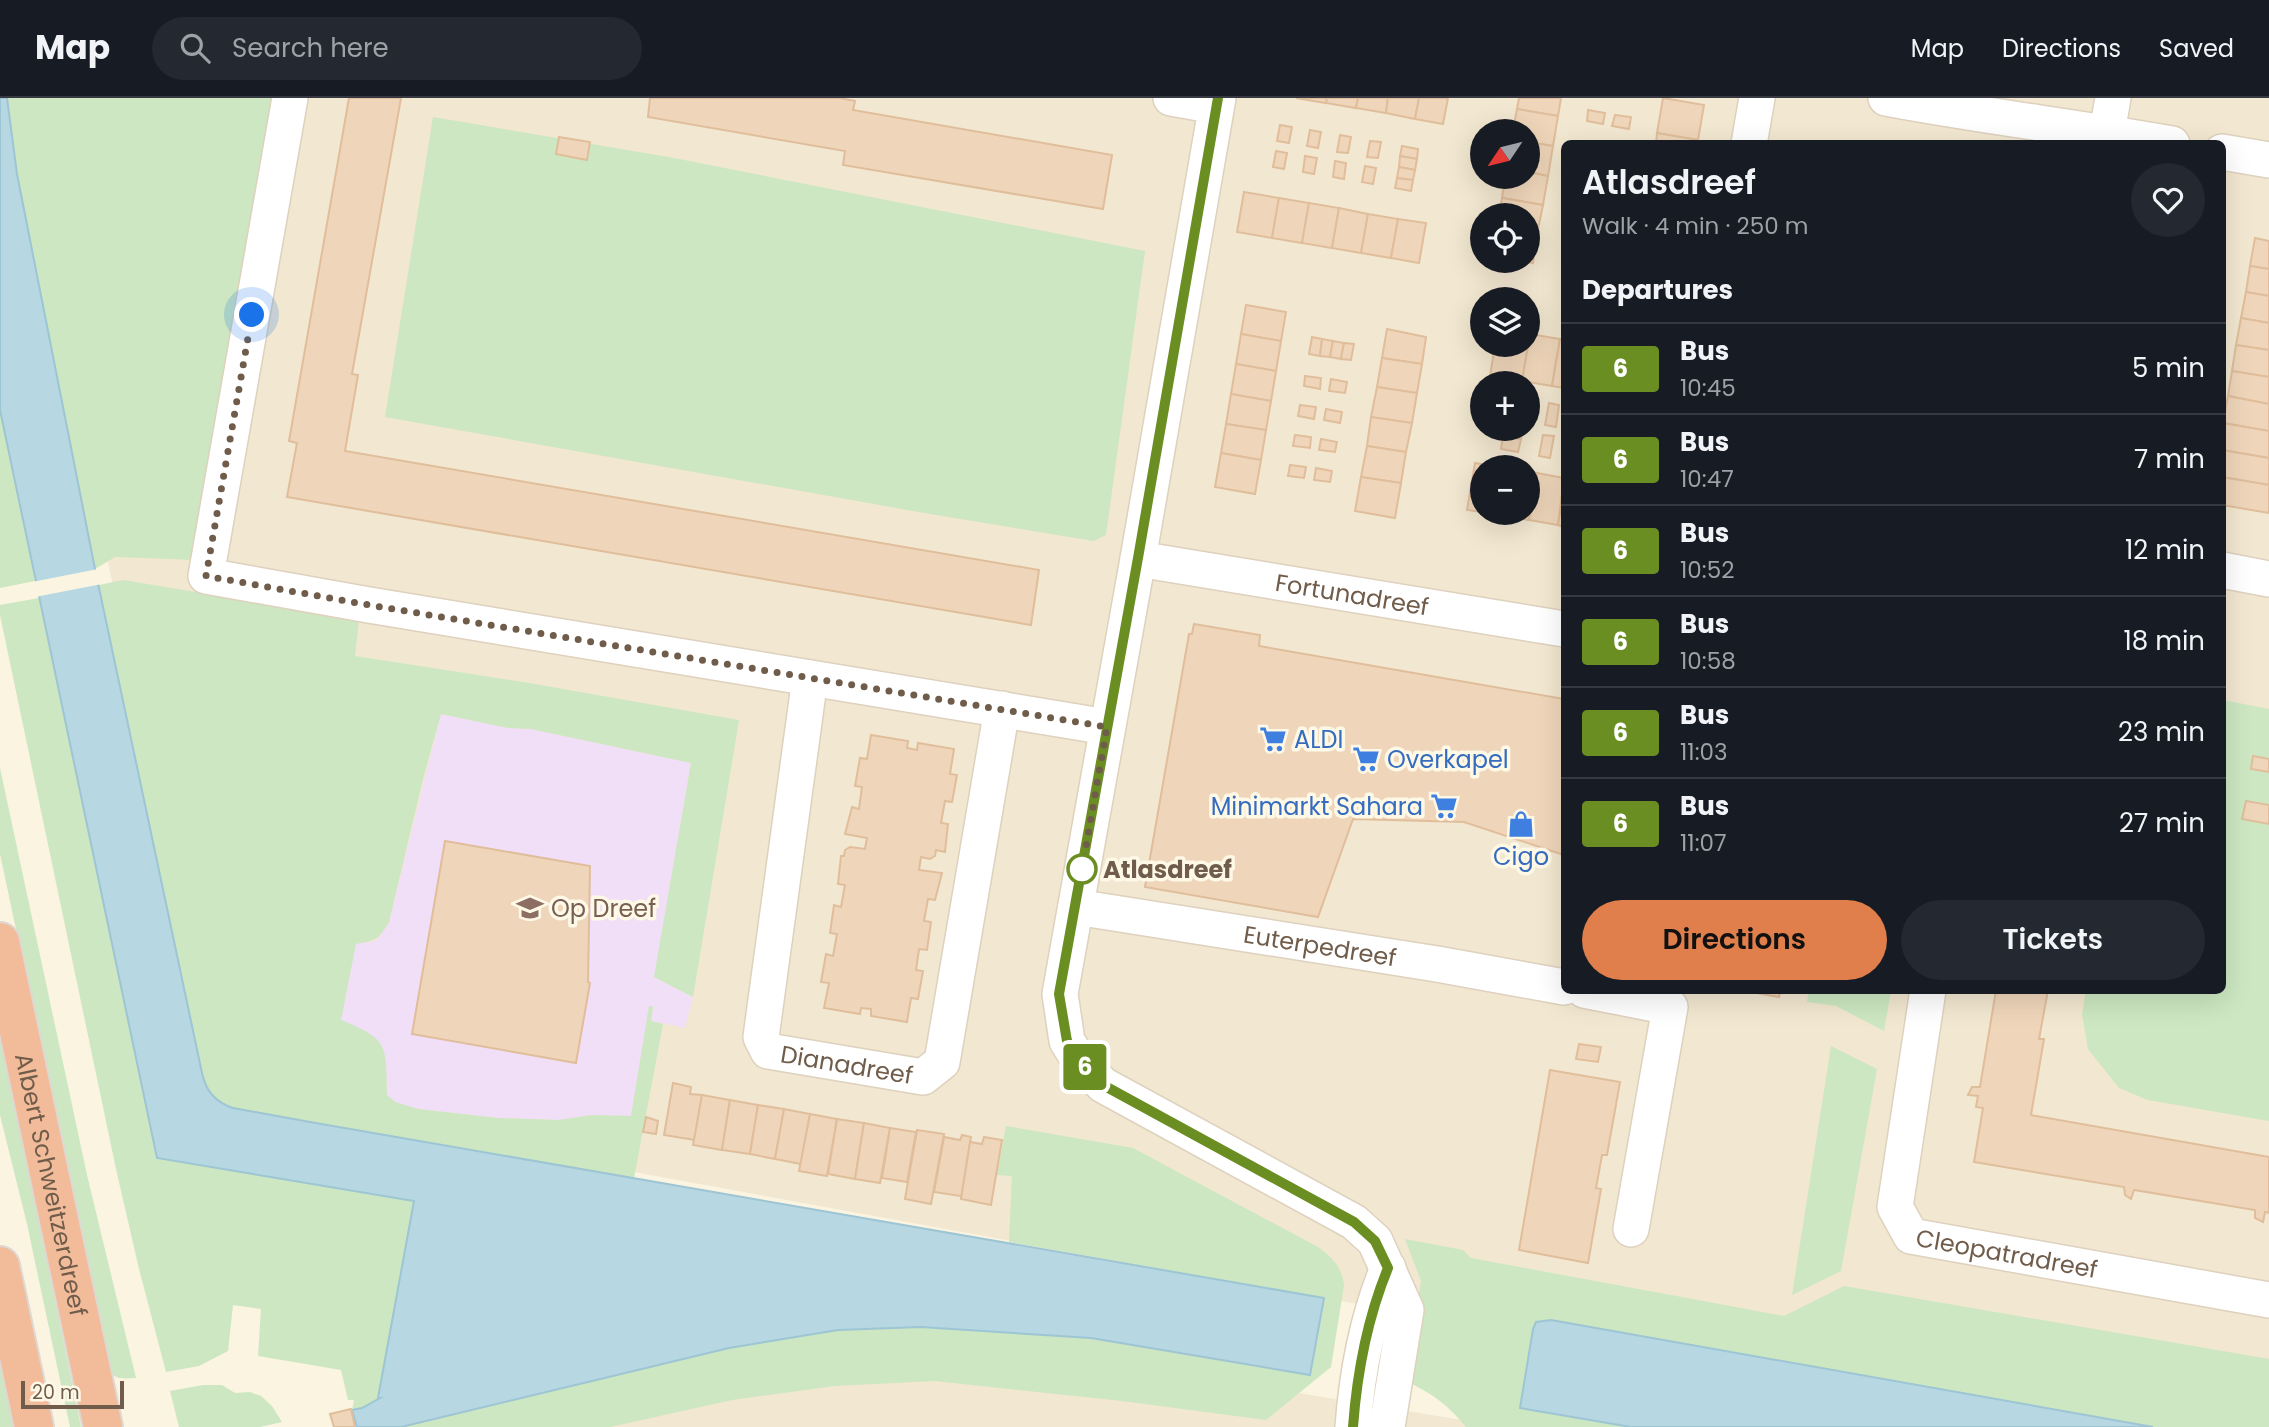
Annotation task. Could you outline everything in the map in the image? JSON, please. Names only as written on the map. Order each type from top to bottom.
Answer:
[{"type":"highway","name":"Albert Schweitzerdreef","points":[[0,942],[103,1427]]},
{"type":"highway","points":[[0,1266],[34,1427]]},
{"type":"street","points":[[290,98],[206,576],[1107,727]]},
{"type":"street","points":[[1171,98],[1217,102],[1059,994],[1067,1041],[1080,1062],[1103,1085],[1354,1222],[1375,1241],[1406,1310],[1387,1427]]},
{"type":"street","points":[[1750,140],[1757,98]]},
{"type":"street","points":[[1886,98],[2128,140]]},
{"type":"street","points":[[2106,138],[2113,98]]},
{"type":"street","points":[[2226,153],[2269,160]]},
{"type":"street","name":"Fortunadreef","points":[[1138,558],[1561,628]]},
{"type":"street","points":[[2226,571],[2269,579]]},
{"type":"street","name":"Dianadreef","points":[[810,678],[761,1037],[768,1051],[910,1075],[923,1077],[942,1062],[1002,709]]},
{"type":"street","name":"Euterpedreef","points":[[1076,907],[1437,964],[1561,986]]},
{"type":"street","points":[[1604,994],[1670,1007],[1631,1229]]},
{"type":"street","name":"Cleopatradreef","points":[[1927,994],[1895,1207],[1911,1236],[2269,1300]]},
{"type":"street","points":[[1353,1427],[1357,1384],[1375,1299],[1388,1268]]},
{"type":"shaded area","points":[[7,98],[2269,98],[2269,1427],[2112,1427],[1322,1298],[224,1097]]},
{"type":"shaded area","name":"Op Dreef","points":[[441,714],[508,728],[531,729],[691,763],[654,977],[693,997],[685,1028],[651,1021],[653,1007],[649,1007],[631,1116],[592,1115],[559,1120],[498,1118],[418,1109],[395,1102],[387,1095],[386,1059],[341,1020],[356,943],[373,942],[389,922]]},
{"type":"shaded area","points":[[845,1332],[1257,1386],[1504,1427],[431,1427]]},
{"type":"green space","points":[[7,98],[273,98],[197,560],[115,557],[95,569],[17,174]]},
{"type":"green space","points":[[433,117],[674,158],[1145,251],[1106,535],[1094,541],[385,417]]},
{"type":"green space","points":[[0,410],[35,581],[0,588]]},
{"type":"green space","points":[[123,580],[359,619],[355,656],[739,720],[693,997],[654,977],[691,763],[531,729],[508,728],[441,714],[389,922],[376,938],[356,944],[341,1020],[368,1033],[382,1046],[385,1054],[387,1095],[395,1102],[418,1109],[498,1118],[559,1120],[592,1115],[631,1116],[649,1006],[653,1007],[651,1021],[663,1024],[634,1178],[233,1108],[212,1095],[202,1073],[99,585]]},
{"type":"green space","points":[[39,598],[157,1158],[414,1201],[379,1397],[381,1398],[362,1408],[352,1410],[354,1400],[348,1400],[341,1370],[258,1356],[261,1309],[233,1305],[228,1351],[199,1366],[166,1372],[116,1169],[0,615],[0,605]]},
{"type":"green space","points":[[2226,701],[2269,709],[2269,805],[2246,801],[2242,819],[2269,824],[2269,1121],[2148,1100],[2119,1088],[2088,1049],[2082,1014],[2085,994],[2226,994]]},
{"type":"green space","points":[[0,768],[87,1175],[136,1378],[118,1378],[110,1371],[0,854]]},
{"type":"green space","points":[[1808,994],[1890,994],[1884,1031],[1836,1006],[1807,1002]]},
{"type":"green space","points":[[0,1035],[81,1427],[70,1427],[27,1224],[0,1115]]},
{"type":"green space","points":[[1831,1046],[1877,1069],[1841,1271],[1792,1295]]},
{"type":"green space","points":[[1006,1126],[1133,1148],[1318,1247],[1336,1263],[1344,1285],[1331,1367],[1266,1420],[935,1381],[834,1386],[732,1400],[610,1427],[401,1427],[729,1348],[838,1330],[921,1327],[1091,1338],[1310,1375],[1324,1298],[1009,1242],[1012,1176],[997,1175]]},
{"type":"green space","points":[[1405,1239],[1463,1250],[1471,1258],[1784,1316],[1844,1286],[2269,1359],[2269,1427],[2153,1427],[1551,1320],[1520,1408],[1631,1427],[1466,1427],[1439,1400],[1405,1381],[1421,1281]]},
{"type":"green space","points":[[0,1360],[14,1427],[0,1427]]},
{"type":"green space","points":[[203,1385],[222,1385],[235,1393],[250,1392],[261,1396],[272,1406],[282,1422],[260,1427],[179,1427],[170,1391]]},
{"type":"water","points":[[0,98],[7,98],[17,174],[95,569],[202,1073],[206,1085],[216,1099],[233,1108],[310,1122],[1324,1298],[1310,1375],[1091,1338],[921,1327],[838,1330],[729,1348],[401,1427],[357,1427],[352,1410],[362,1408],[380,1398],[414,1201],[157,1158],[0,410]]},
{"type":"water","points":[[1551,1320],[2153,1427],[1631,1427],[1520,1408],[1533,1329],[1536,1322]]},
{"type":"pier","points":[[98,569],[102,584],[35,597],[32,582]]},
{"type":"building","points":[[349,98],[401,98],[352,374],[358,375],[345,451],[1039,570],[1031,625],[287,497],[297,443],[289,441]]},
{"type":"building","points":[[650,98],[840,98],[855,101],[853,110],[1112,155],[1103,209],[843,165],[845,151],[648,117]]},
{"type":"building","points":[[1296,98],[1327,98],[1326,103]]},
{"type":"building","points":[[1327,98],[1358,98],[1356,108],[1326,103]]},
{"type":"building","points":[[1358,98],[1388,98],[1386,113],[1356,108]]},
{"type":"building","points":[[1388,98],[1419,98],[1415,119],[1386,113]]},
{"type":"building","points":[[1419,98],[1448,98],[1443,124],[1415,119]]},
{"type":"building","points":[[1519,98],[1561,98],[1558,116],[1517,109]]},
{"type":"building","points":[[1663,98],[1704,105],[1698,140],[1657,133]]},
{"type":"building","points":[[1517,109],[1558,116],[1553,146],[1540,144],[1540,119],[1515,119]]},
{"type":"building","points":[[1588,110],[1605,113],[1603,124],[1587,121]]},
{"type":"building","points":[[1615,115],[1631,117],[1629,129],[1612,126]]},
{"type":"building","points":[[1280,125],[1292,127],[1289,143],[1277,141]]},
{"type":"building","points":[[1310,130],[1321,132],[1318,148],[1307,146]]},
{"type":"building","points":[[1657,133],[1698,140],[1656,140]]},
{"type":"building","points":[[1340,135],[1351,137],[1348,153],[1337,152]]},
{"type":"building","points":[[559,137],[590,142],[587,160],[556,154]]},
{"type":"building","points":[[1370,141],[1381,142],[1378,158],[1367,157]]},
{"type":"building","points":[[1540,144],[1553,146],[1548,176],[1540,174]]},
{"type":"building","points":[[1402,146],[1418,149],[1417,159],[1400,156]]},
{"type":"building","points":[[1276,151],[1287,153],[1284,169],[1273,167]]},
{"type":"building","points":[[1305,156],[1317,158],[1314,174],[1303,172]]},
{"type":"building","points":[[1400,156],[1417,159],[1415,170],[1399,167]]},
{"type":"building","points":[[1335,161],[1346,163],[1344,179],[1333,177]]},
{"type":"building","points":[[1365,166],[1376,168],[1373,184],[1362,182]]},
{"type":"building","points":[[1399,167],[1415,170],[1413,180],[1397,178]]},
{"type":"building","points":[[1540,174],[1548,176],[1543,205],[1502,198],[1503,189],[1540,189]]},
{"type":"building","points":[[1397,178],[1413,180],[1411,191],[1395,188]]},
{"type":"building","points":[[1244,192],[1279,198],[1272,238],[1237,232]]},
{"type":"building","points":[[1279,198],[1309,203],[1302,243],[1272,238]]},
{"type":"building","points":[[1502,198],[1531,203],[1501,203]]},
{"type":"building","points":[[1309,203],[1339,208],[1332,248],[1302,243]]},
{"type":"building","points":[[1339,208],[1368,214],[1361,253],[1332,248]]},
{"type":"building","points":[[1368,214],[1398,219],[1391,258],[1361,253]]},
{"type":"building","points":[[1398,219],[1426,223],[1419,263],[1391,258]]},
{"type":"building","points":[[2255,238],[2269,241],[2269,269],[2250,266]]},
{"type":"building","points":[[2250,266],[2269,269],[2269,296],[2246,292]]},
{"type":"building","points":[[2246,292],[2269,296],[2269,323],[2241,318]]},
{"type":"building","points":[[1246,305],[1286,312],[1281,341],[1241,334]]},
{"type":"building","points":[[2241,318],[2269,323],[2269,350],[2236,345]]},
{"type":"building","points":[[1387,329],[1426,337],[1422,364],[1382,358]]},
{"type":"building","points":[[1241,334],[1281,341],[1276,371],[1236,364]]},
{"type":"building","points":[[1540,336],[1560,339],[1552,386],[1540,384],[1540,371],[1524,371],[1526,357],[1540,357]]},
{"type":"building","points":[[1312,337],[1322,339],[1320,356],[1309,354]]},
{"type":"building","points":[[1322,339],[1333,341],[1330,357],[1320,356]]},
{"type":"building","points":[[1560,339],[1561,388],[1552,386]]},
{"type":"building","points":[[1333,341],[1344,343],[1341,359],[1330,357]]},
{"type":"building","points":[[1344,343],[1354,344],[1351,360],[1341,359]]},
{"type":"building","points":[[2236,345],[2269,350],[2269,377],[2232,371]]},
{"type":"building","points":[[1493,357],[1526,357],[1524,371],[1491,371]]},
{"type":"building","points":[[1382,358],[1422,364],[1417,393],[1377,387]]},
{"type":"building","points":[[1236,364],[1276,371],[1271,401],[1231,394]]},
{"type":"building","points":[[2232,371],[2269,377],[2269,404],[2228,396]]},
{"type":"building","points":[[1305,376],[1321,378],[1320,389],[1304,386]]},
{"type":"building","points":[[1331,379],[1347,382],[1345,393],[1329,391]]},
{"type":"building","points":[[1377,387],[1417,393],[1412,423],[1371,417]]},
{"type":"building","points":[[1231,394],[1271,401],[1266,430],[1226,424]]},
{"type":"building","points":[[2228,396],[2269,404],[2269,431],[2226,424]]},
{"type":"building","points":[[1549,403],[1559,405],[1556,427],[1545,425]]},
{"type":"building","points":[[1300,405],[1316,407],[1314,419],[1298,416]]},
{"type":"building","points":[[1326,409],[1342,412],[1340,423],[1324,420]]},
{"type":"building","points":[[1371,417],[1412,423],[1406,452],[1367,446]]},
{"type":"building","points":[[1226,424],[1266,430],[1261,460],[1221,453]]},
{"type":"building","points":[[2226,424],[2269,431],[2269,458],[2226,451]]},
{"type":"building","points":[[1295,435],[1311,437],[1310,448],[1293,446]]},
{"type":"building","points":[[1543,435],[1554,436],[1550,458],[1539,455]]},
{"type":"building","points":[[1321,439],[1337,442],[1335,452],[1319,450]]},
{"type":"building","points":[[1502,441],[1521,441],[1518,452],[1501,449]]},
{"type":"building","points":[[1367,446],[1406,452],[1401,483],[1361,477]]},
{"type":"building","points":[[2226,451],[2269,458],[2269,485],[2226,478]]},
{"type":"building","points":[[1221,453],[1261,460],[1255,494],[1215,487]]},
{"type":"building","points":[[1290,465],[1306,467],[1304,478],[1288,476]]},
{"type":"building","points":[[1316,468],[1332,471],[1330,482],[1314,480]]},
{"type":"building","points":[[1540,474],[1561,477],[1558,525],[1540,522]]},
{"type":"building","points":[[1361,477],[1401,483],[1395,518],[1355,511]]},
{"type":"building","points":[[2226,478],[2269,485],[2269,513],[2226,506]]},
{"type":"building","name":"Overkapel","points":[[1194,624],[1260,635],[1259,646],[1561,698],[1561,854],[1464,822],[1353,819],[1318,917],[1145,887],[1189,634],[1192,634]]},
{"type":"building","points":[[871,735],[908,741],[907,748],[917,750],[918,743],[954,749],[950,774],[957,775],[952,802],[945,801],[941,823],[948,824],[945,852],[936,850],[935,856],[930,859],[921,857],[919,870],[942,873],[935,900],[928,899],[924,921],[931,922],[927,950],[919,949],[916,970],[923,971],[918,999],[911,998],[907,1022],[871,1016],[871,1009],[861,1008],[860,1014],[824,1008],[829,983],[821,982],[826,954],[833,956],[837,934],[830,933],[834,905],[841,907],[845,885],[838,884],[841,856],[844,856],[845,850],[850,847],[865,849],[867,838],[845,834],[852,807],[859,809],[862,787],[855,786],[860,758],[867,759]]},
{"type":"building","points":[[2253,756],[2269,759],[2269,772],[2251,769]]},
{"type":"building","points":[[2246,801],[2269,805],[2269,824],[2242,819]]},
{"type":"building","points":[[445,841],[590,866],[590,983],[576,1063],[412,1034]]},
{"type":"building","points":[[1995,994],[2047,994],[2039,1039],[2044,1039],[2031,1115],[2269,1157],[2269,1213],[2265,1212],[2263,1222],[2255,1218],[2255,1210],[2134,1190],[2131,1199],[2125,1195],[2124,1187],[1974,1162],[1983,1108],[1976,1107],[1978,1096],[1968,1095],[1972,1087],[1980,1087]]},
{"type":"building","points":[[1579,1044],[1601,1047],[1598,1062],[1576,1059]]},
{"type":"building","points":[[1550,1070],[1620,1082],[1607,1155],[1602,1155],[1596,1188],[1601,1189],[1588,1263],[1519,1250]]},
{"type":"building","points":[[673,1083],[691,1087],[690,1094],[702,1095],[695,1140],[664,1135]]},
{"type":"building","points":[[702,1095],[730,1100],[722,1150],[693,1145]]},
{"type":"building","points":[[730,1100],[758,1105],[750,1154],[722,1150]]},
{"type":"building","points":[[758,1105],[784,1109],[775,1159],[750,1154]]},
{"type":"building","points":[[784,1109],[810,1114],[801,1164],[775,1159]]},
{"type":"building","points":[[810,1114],[837,1119],[827,1176],[799,1171]]},
{"type":"building","points":[[646,1117],[658,1121],[656,1134],[643,1132]]},
{"type":"building","points":[[837,1119],[864,1123],[855,1179],[828,1174]]},
{"type":"building","points":[[864,1123],[890,1128],[880,1183],[855,1179]]},
{"type":"building","points":[[890,1128],[916,1132],[907,1182],[882,1178]]},
{"type":"building","points":[[917,1130],[944,1134],[931,1204],[905,1199]]},
{"type":"building","points":[[962,1135],[971,1137],[961,1199],[961,1196],[934,1192],[944,1137],[960,1140]]},
{"type":"building","points":[[984,1137],[1002,1140],[991,1205],[961,1199],[970,1142],[982,1144]]},
{"type":"building","points":[[351,1409],[355,1427],[334,1427],[330,1414]]},
{"type":"bus line","name":"6","points":[[1218,98],[1059,994],[1067,1041],[1080,1062],[1103,1085],[1354,1222],[1375,1241],[1388,1268],[1375,1299],[1357,1384],[1353,1427]]},
{"type":"place","name":"ALDI","points":[[1273,739]]},
{"type":"place","name":"Overkapel","points":[[1366,759]]},
{"type":"place","name":"Minimarkt Sahara","points":[[1444,806]]},
{"type":"place","name":"Cigo","points":[[1521,824]]},
{"type":"place","name":"Atlasdreef","points":[[1082,869]]},
{"type":"place","name":"Op Dreef","points":[[530,908]]},
{"type":"route","points":[[252,315],[206,576],[1107,727],[1082,869]]}]
